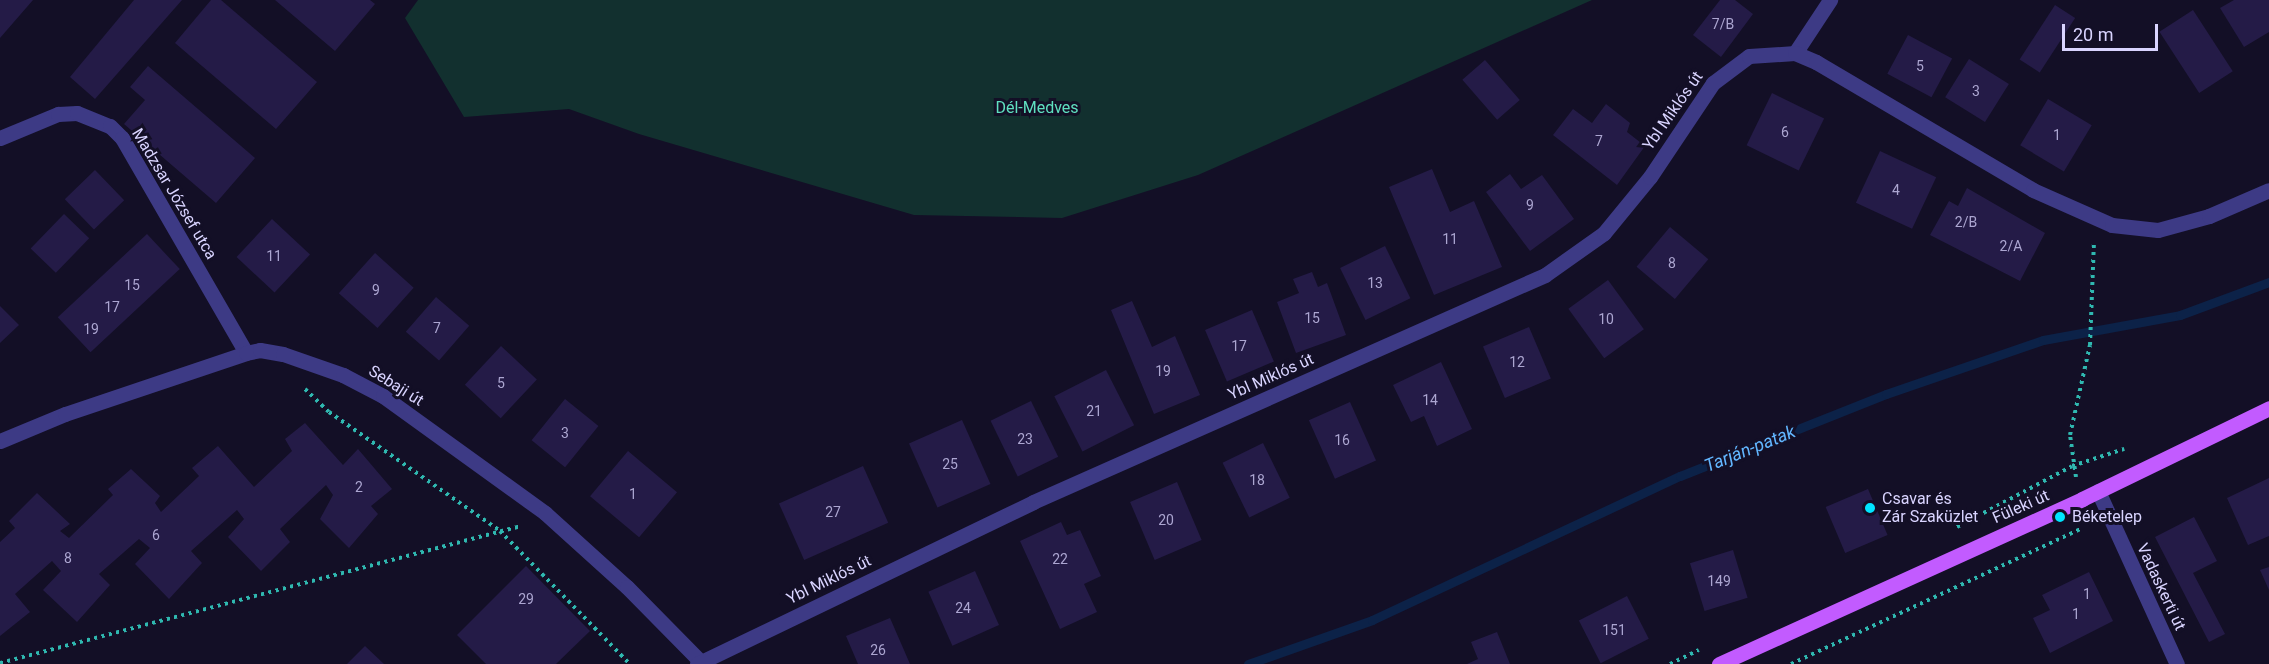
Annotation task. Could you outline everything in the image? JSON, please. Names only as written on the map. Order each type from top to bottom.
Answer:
[{"type":"main road","name":"Füleki út","points":[[1719,664],[2098,491],[2269,408]]},
{"type":"street","points":[[1795,54],[1830,0]]},
{"type":"street","name":"Ybl Miklós út","points":[[701,663],[1033,502],[1545,275],[1604,233],[1650,177],[1723,72],[1749,56],[1795,54],[1879,97],[2033,190],[2094,220],[2130,230],[2158,230],[2209,216],[2269,190]]},
{"type":"street","name":"Madzsar József utca","points":[[0,138],[57,114],[77,113],[110,126],[122,138],[246,353]]},
{"type":"street","name":"Sebaji út","points":[[0,441],[65,414],[246,353],[260,350],[283,354],[365,386],[551,518],[701,663]]},
{"type":"street","name":"Vadaskerti út","points":[[2098,491],[2177,664]]},
{"type":"path","points":[[2072,466],[2070,435],[2090,345],[2094,220]]},
{"type":"path","points":[[297,381],[329,412],[500,531],[630,664]]},
{"type":"path","points":[[0,663],[551,518]]},
{"type":"path","points":[[1791,664],[2083,528]]},
{"type":"green space","name":"Dél-Medves","points":[[418,0],[1592,0],[1198,175],[1062,218],[914,215],[639,134],[569,109],[464,117],[405,18]]},
{"type":"building","points":[[0,0],[33,0],[0,38]]},
{"type":"building","points":[[134,0],[182,0],[95,99],[70,77]]},
{"type":"building","points":[[211,0],[221,0],[317,82],[276,129],[175,43]]},
{"type":"building","points":[[275,0],[370,0],[375,4],[335,51]]},
{"type":"building","points":[[1720,0],[1735,0],[1753,14],[1721,57],[1693,35]]},
{"type":"building","points":[[2234,0],[2269,0],[2269,32],[2244,47],[2220,8]]},
{"type":"building","points":[[2055,5],[2075,18],[2040,73],[2020,60]]},
{"type":"building","points":[[2193,10],[2233,71],[2199,93],[2159,32]]},
{"type":"building","points":[[1908,35],[1952,58],[1931,97],[1887,74]]},
{"type":"building","points":[[1969,59],[2009,84],[1985,122],[1945,97]]},
{"type":"building","points":[[1485,60],[1520,100],[1497,120],[1462,80]]},
{"type":"building","points":[[148,66],[255,158],[216,203],[124,124],[145,100],[130,87]]},
{"type":"building","points":[[1772,93],[1824,118],[1799,171],[1747,145]]},
{"type":"building","points":[[2048,99],[2092,125],[2064,172],[2020,145]]},
{"type":"building","points":[[1606,104],[1630,123],[1627,132],[1645,146],[1617,185],[1553,135],[1573,109],[1592,123]]},
{"type":"building","points":[[1880,151],[1936,177],[1912,229],[1856,203]]},
{"type":"building","points":[[1432,169],[1450,212],[1474,201],[1502,267],[1434,295],[1389,187]]},
{"type":"building","points":[[95,170],[124,200],[94,229],[65,199]]},
{"type":"building","points":[[1510,174],[1521,189],[1542,175],[1574,219],[1530,251],[1486,192]]},
{"type":"building","points":[[1967,188],[2045,233],[2020,281],[1930,235],[1949,201],[1958,206]]},
{"type":"building","points":[[64,214],[89,238],[56,273],[31,249]]},
{"type":"building","points":[[272,219],[310,254],[275,292],[237,257]]},
{"type":"building","points":[[1670,227],[1708,259],[1675,299],[1637,267]]},
{"type":"building","points":[[147,234],[180,269],[91,352],[58,317]]},
{"type":"building","points":[[1385,246],[1410,298],[1365,320],[1340,268]]},
{"type":"building","points":[[375,253],[414,288],[378,328],[339,293]]},
{"type":"building","points":[[1312,272],[1318,287],[1327,283],[1346,335],[1296,353],[1277,302],[1299,293],[1293,279]]},
{"type":"building","points":[[1608,280],[1644,329],[1604,358],[1568,309]]},
{"type":"building","points":[[436,297],[469,326],[439,361],[406,332]]},
{"type":"building","points":[[1132,301],[1152,347],[1175,336],[1200,395],[1154,414],[1111,310]]},
{"type":"building","points":[[0,306],[19,325],[0,343]]},
{"type":"building","points":[[1252,310],[1274,362],[1227,381],[1205,330]]},
{"type":"building","points":[[1529,327],[1551,379],[1505,398],[1483,347]]},
{"type":"building","points":[[501,346],[537,379],[501,418],[465,385]]},
{"type":"building","points":[[1441,362],[1472,429],[1437,446],[1424,416],[1411,422],[1393,385]]},
{"type":"building","points":[[1106,370],[1134,425],[1082,452],[1054,396]]},
{"type":"building","points":[[565,399],[598,426],[565,467],[532,440]]},
{"type":"building","points":[[1031,401],[1058,457],[1018,476],[991,421]]},
{"type":"building","points":[[1350,402],[1376,460],[1335,479],[1309,420]]},
{"type":"building","points":[[962,420],[990,484],[937,508],[909,444]]},
{"type":"building","points":[[305,423],[343,465],[358,449],[392,489],[371,506],[378,514],[349,548],[320,519],[333,495],[326,485],[280,529],[290,542],[261,571],[228,537],[244,519],[237,510],[191,551],[202,563],[169,599],[135,564],[150,548],[139,539],[99,574],[110,585],[77,622],[43,590],[61,571],[52,561],[15,594],[30,612],[0,636],[0,542],[15,528],[9,521],[37,493],[70,524],[60,531],[69,538],[113,495],[108,489],[131,469],[160,496],[155,503],[161,512],[199,476],[192,468],[218,446],[254,487],[292,451],[285,439]]},
{"type":"building","points":[[1263,443],[1290,498],[1249,518],[1223,463]]},
{"type":"building","points":[[628,451],[677,492],[639,537],[590,496]]},
{"type":"building","points":[[863,466],[888,523],[804,560],[779,503]]},
{"type":"building","points":[[2269,478],[2269,536],[2248,545],[2227,498]]},
{"type":"building","points":[[1177,482],[1202,540],[1155,560],[1130,502]]},
{"type":"building","points":[[1868,489],[1888,535],[1845,553],[1826,507]]},
{"type":"building","points":[[2194,517],[2217,561],[2193,573],[2225,634],[2209,642],[2155,537]]},
{"type":"building","points":[[1061,522],[1067,535],[1080,530],[1101,576],[1084,584],[1097,612],[1060,629],[1020,541]]},
{"type":"building","points":[[1733,550],[1748,598],[1705,611],[1690,563]]},
{"type":"building","points":[[526,566],[590,631],[556,664],[486,664],[457,635]]},
{"type":"building","points":[[2269,567],[2269,590],[2260,570]]},
{"type":"building","points":[[975,571],[999,625],[952,646],[928,592]]},
{"type":"building","points":[[2089,572],[2113,621],[2050,653],[2033,618],[2050,610],[2042,595]]},
{"type":"building","points":[[1627,596],[1649,639],[1601,663],[1579,621]]},
{"type":"building","points":[[890,618],[910,664],[858,664],[846,636]]},
{"type":"building","points":[[1497,632],[1510,664],[1467,664],[1478,659],[1471,642]]},
{"type":"building","points":[[365,646],[384,664],[347,664]]},
{"type":"waterway","name":"Tarján-patak","points":[[1248,664],[1372,620],[1680,476],[1886,394],[2043,340],[2180,315],[2269,282]]},
{"type":"place","name":"Csavar és Zár Szaküzlet","points":[[1870,508]]},
{"type":"place","name":"Béketelep","points":[[2060,517]]}]
